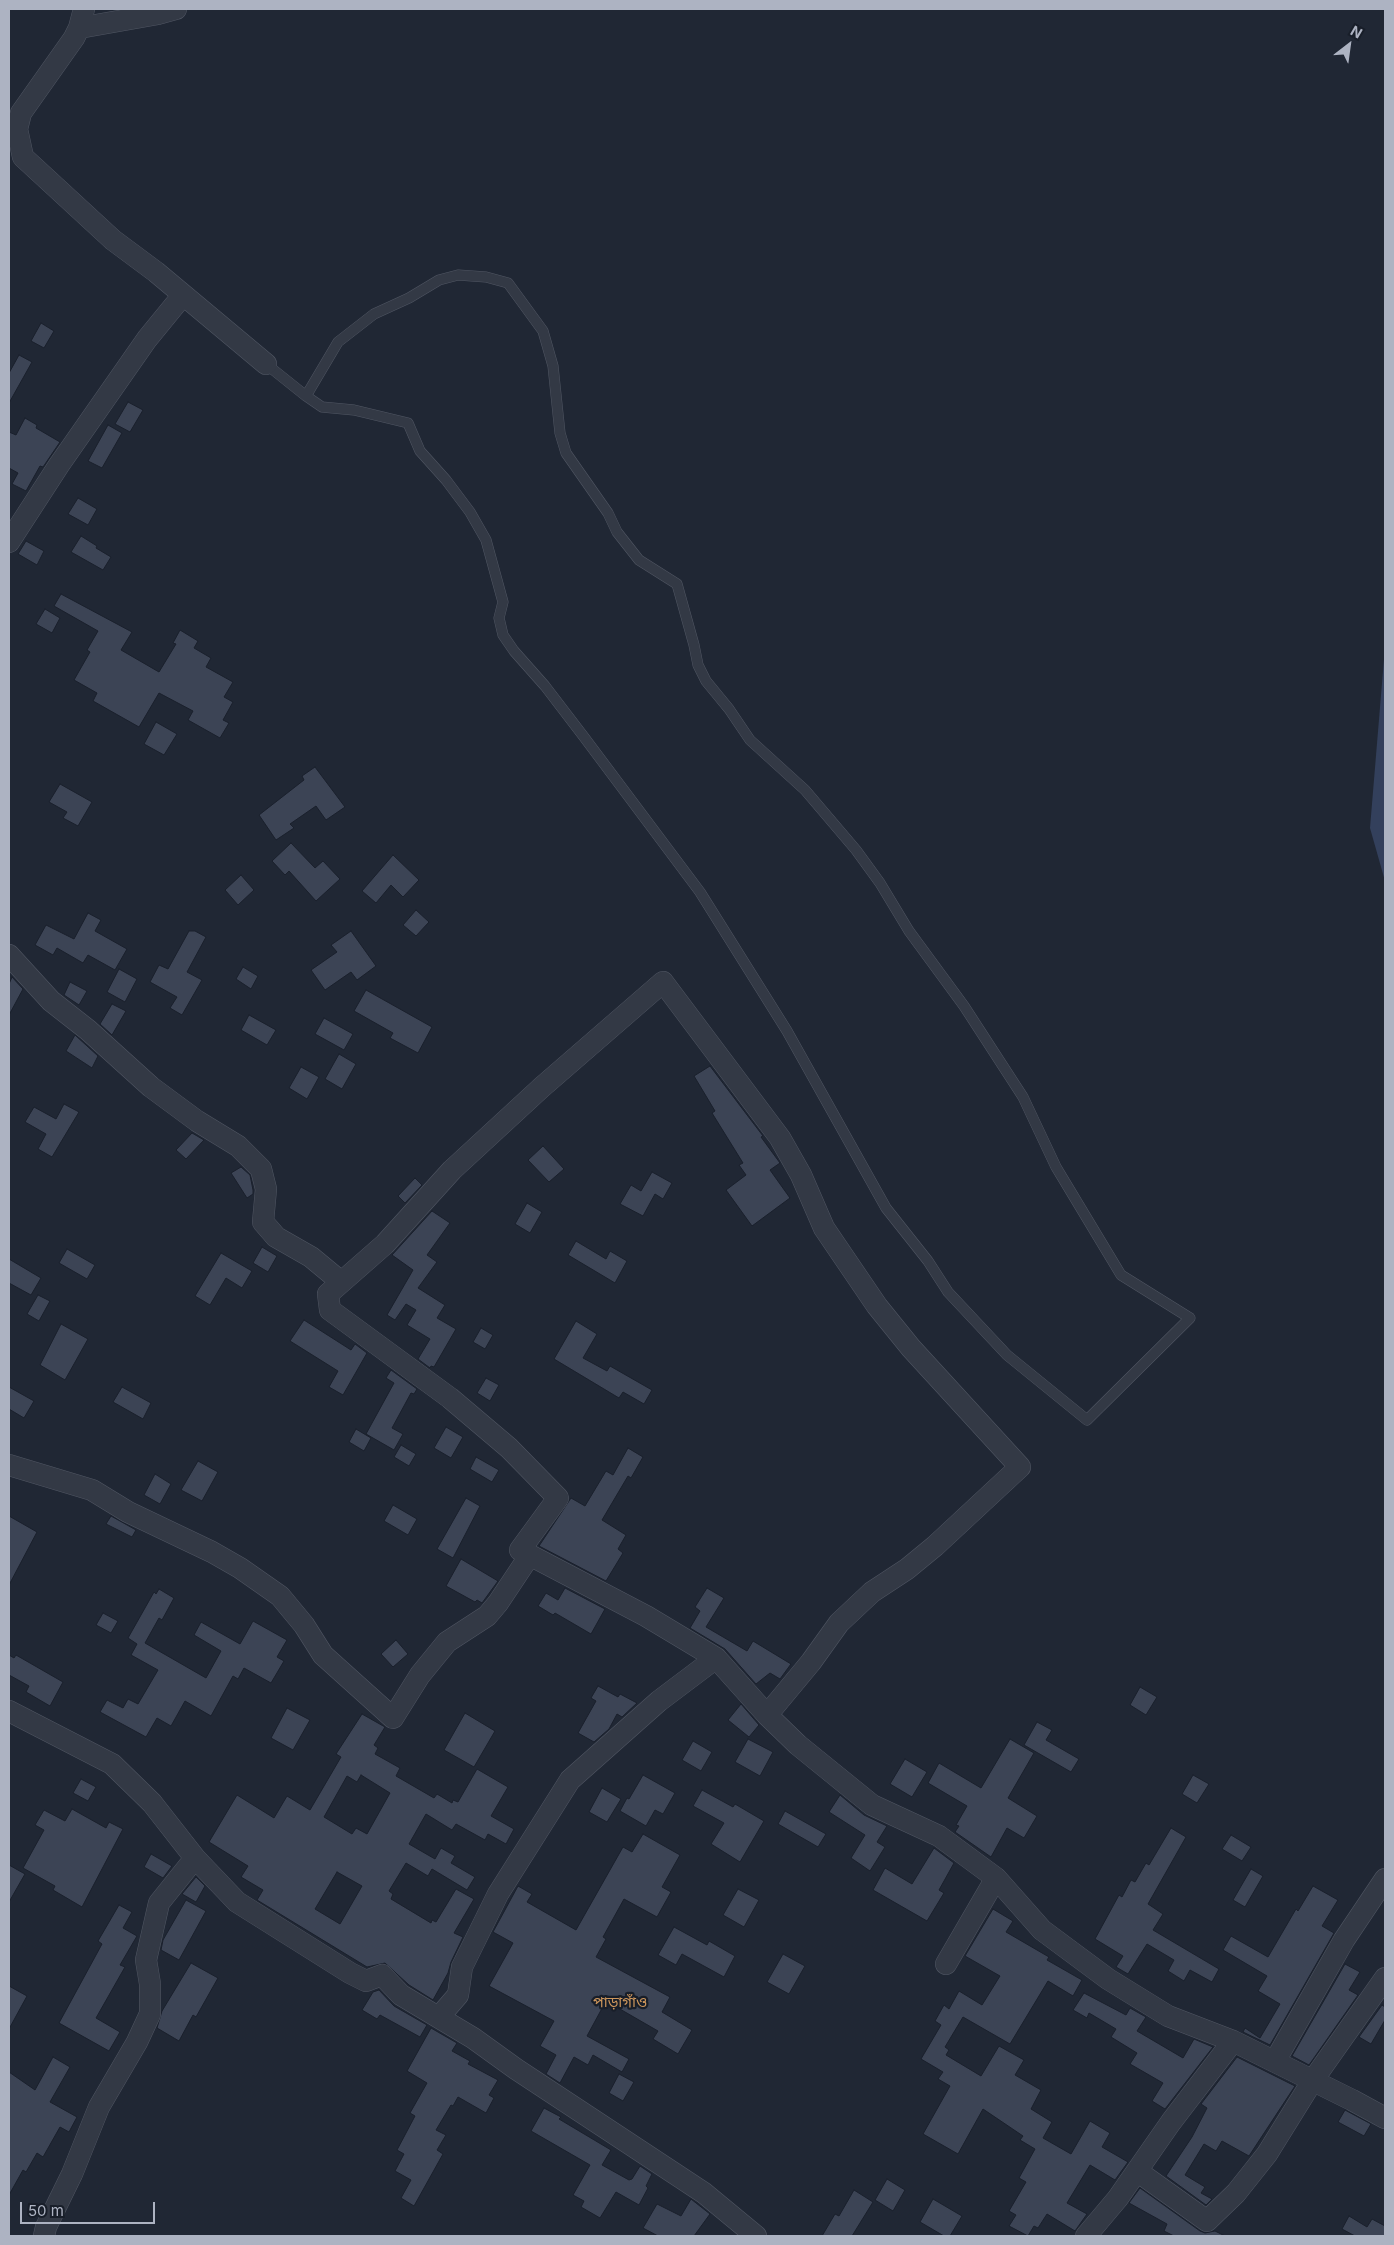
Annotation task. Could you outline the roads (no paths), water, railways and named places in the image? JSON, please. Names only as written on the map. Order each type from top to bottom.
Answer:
[{"type":"street","points":[[176,9],[158,14],[82,18],[21,113],[16,157],[113,240],[266,364]]},
{"type":"street","points":[[9,542],[59,465],[147,338],[183,295]]},
{"type":"street","points":[[9,955],[51,1001],[88,1030],[151,1087],[197,1121],[238,1146],[262,1169],[266,1189],[263,1222],[276,1237],[311,1257],[340,1281]]},
{"type":"street","points":[[767,1715],[811,1662],[840,1623],[872,1592],[907,1569],[935,1546],[1020,1467],[911,1348],[877,1306],[824,1228],[801,1175],[780,1138],[663,982],[542,1086],[452,1170],[385,1244],[340,1281],[328,1294],[330,1310],[450,1398],[508,1448],[558,1498],[520,1550],[646,1616],[716,1658],[767,1715],[798,1745],[872,1805],[939,1836],[996,1878],[1042,1930],[1108,1980],[1168,2016],[1233,2041],[1385,2118]]},
{"type":"street","points":[[9,1466],[92,1490],[128,1512],[212,1552],[240,1568],[280,1596],[304,1625],[323,1655],[393,1718],[420,1675],[447,1642],[487,1616],[498,1603],[530,1555]]},
{"type":"street","points":[[439,2017],[458,1995],[462,1967],[498,1894],[570,1780],[659,1701],[716,1658]]},
{"type":"street","points":[[9,1712],[112,1764],[152,1803],[195,1858],[237,1902],[270,1924],[366,1981],[382,1975],[401,1995],[439,2017],[704,2193],[756,2236]]},
{"type":"street","points":[[44,2236],[46,2227],[72,2174],[99,2107],[137,2042],[150,2014],[150,1984],[146,1960],[159,1903],[195,1858]]},
{"type":"street","points":[[946,1964],[996,1878]]},
{"type":"street","points":[[1275,2061],[1344,1940],[1385,1879]]},
{"type":"street","points":[[1137,2171],[1207,2221],[1236,2193],[1266,2154],[1313,2080],[1385,1978]]},
{"type":"street","points":[[1086,2236],[1118,2198],[1171,2122],[1233,2041]]},
{"type":"lane","points":[[266,364],[306,396],[322,407],[354,410],[408,423],[420,451],[446,480],[470,512],[486,540],[503,602],[499,618],[503,635],[514,651],[545,686],[700,892],[787,1031],[886,1208],[928,1261],[948,1292],[1007,1355],[1087,1420],[1190,1318],[1120,1276],[1056,1167],[1023,1097],[964,1006],[909,931],[880,883],[856,850],[805,790],[750,740],[729,709],[706,681],[698,665],[677,584],[639,560],[617,532],[608,513],[566,453],[560,433],[553,366],[543,331],[508,283],[486,277],[458,275],[439,280],[409,298],[374,314],[338,342],[306,396]]},
{"type":"water","points":[[1385,647],[1385,881],[1370,828]]},
{"type":"district","name":"পাড়াগাঁও","points":[[620,2002]]}]
